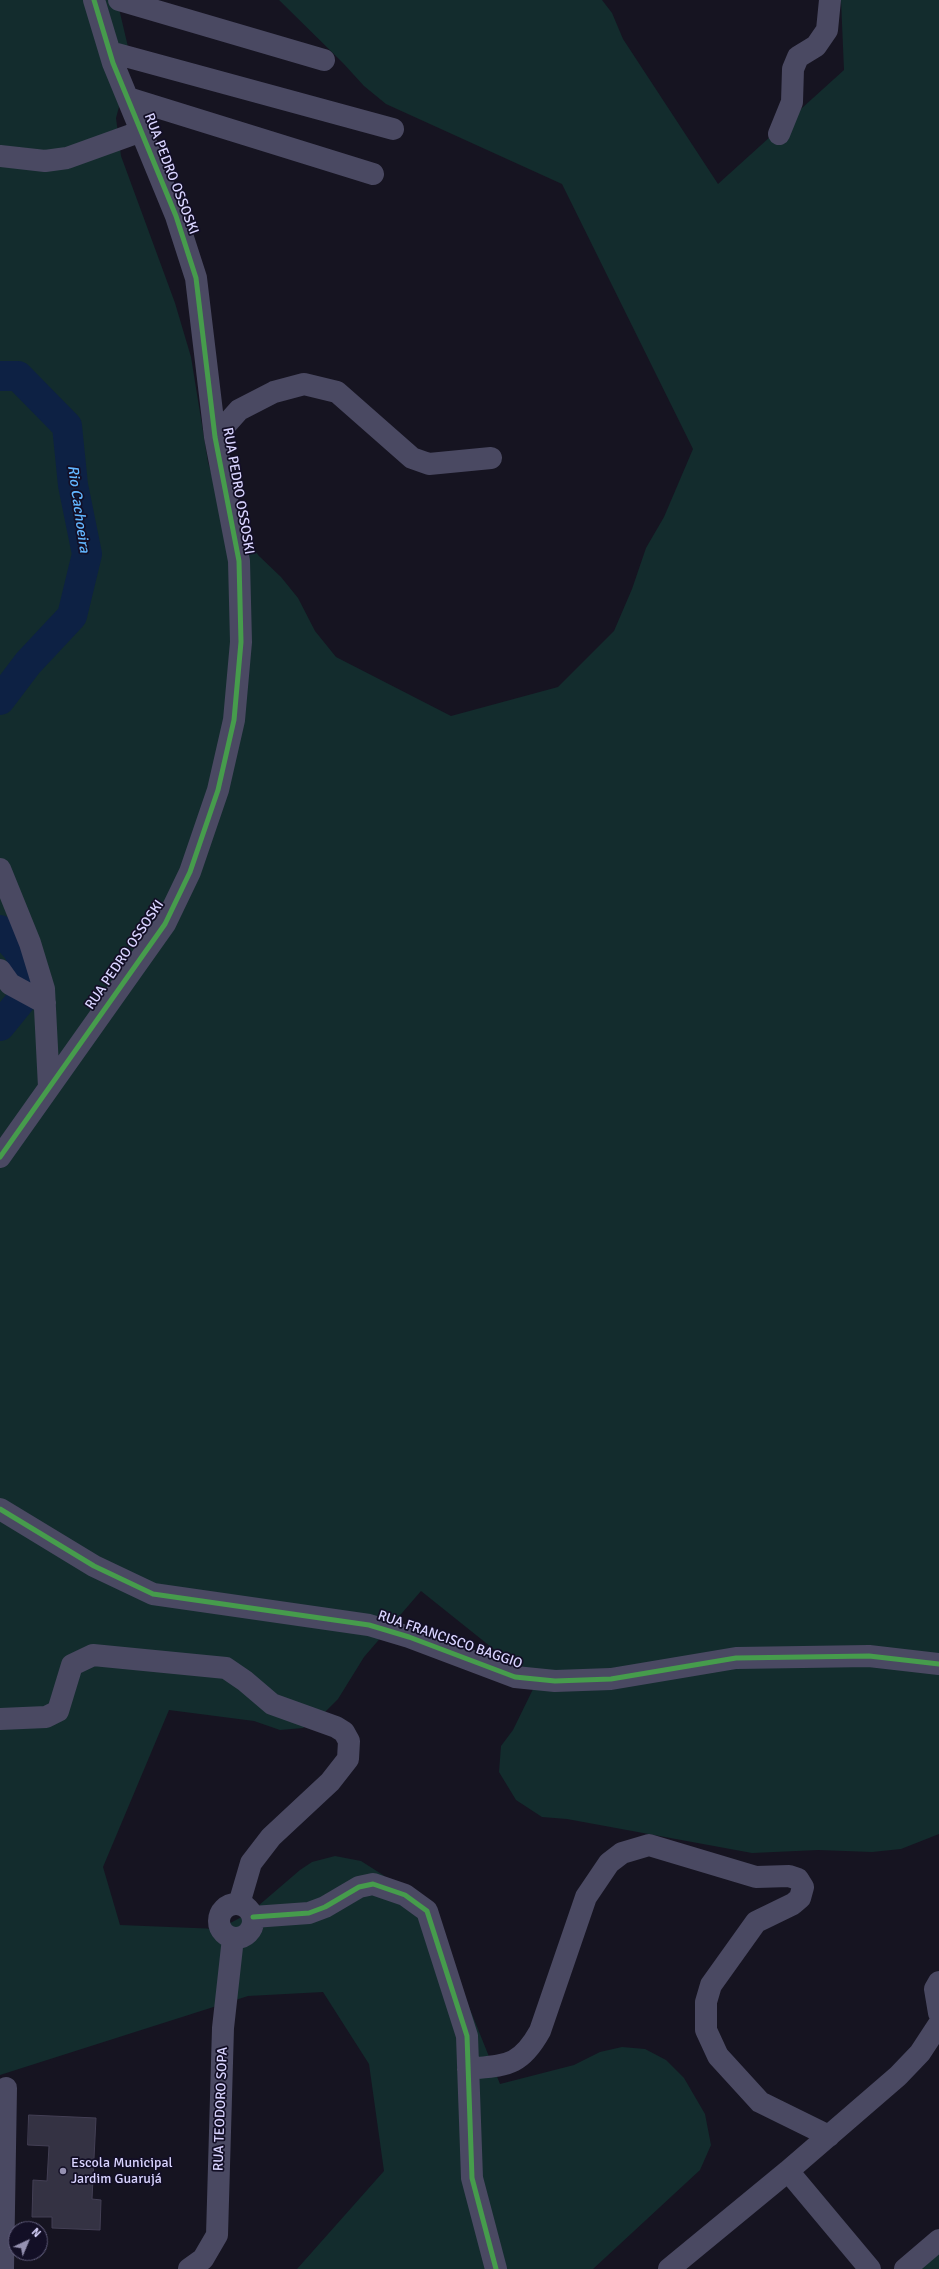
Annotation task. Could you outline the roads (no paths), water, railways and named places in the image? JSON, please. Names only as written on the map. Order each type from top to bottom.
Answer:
[{"type":"street","name":"RUA PEDRO OSSOSKI","points":[[0,1157],[165,924],[190,872],[218,790],[234,720],[241,642],[239,561],[215,437],[196,278],[176,216],[110,52],[94,0]]},
{"type":"street","points":[[119,0],[324,60]]},
{"type":"street","points":[[779,134],[792,102],[793,69],[798,57],[816,46],[827,30],[830,0]]},
{"type":"street","points":[[110,52],[393,129]]},
{"type":"street","points":[[128,98],[373,174]]},
{"type":"street","points":[[0,156],[45,161],[67,158],[142,131]]},
{"type":"street","points":[[215,437],[239,410],[274,392],[304,384],[336,392],[412,458],[429,464],[490,458]]},
{"type":"street","points":[[0,870],[30,943],[44,989],[49,1087]]},
{"type":"street","points":[[0,970],[10,984],[45,1003]]},
{"type":"street","name":"RUA FRANCISCO BAGGIO","points":[[0,1509],[94,1566],[153,1594],[369,1625],[409,1637],[515,1677],[555,1681],[611,1679],[736,1658],[869,1656],[939,1664]]},
{"type":"street","points":[[0,1719],[46,1717],[58,1711],[72,1665],[93,1655],[226,1668],[245,1680],[272,1704],[336,1727],[344,1732],[349,1741],[348,1759],[330,1782],[270,1837],[251,1863],[246,1911],[251,1930],[240,1938],[233,1938],[222,1931],[219,1918],[226,1907],[246,1911],[309,1913],[325,1907],[359,1887],[373,1884],[404,1895],[427,1911],[467,2036],[472,2178],[496,2269]]},
{"type":"street","points":[[468,2069],[502,2066],[521,2058],[531,2047],[540,2031],[586,1897],[609,1862],[622,1853],[649,1845],[756,1877],[789,1876],[798,1879],[803,1887],[800,1898],[793,1904],[756,1922],[710,1985],[706,2002],[706,2030],[718,2056],[760,2102],[829,2136]]},
{"type":"street","name":"RUA TEODORO SOPA","points":[[189,2269],[203,2259],[217,2235],[224,2028],[233,1938]]},
{"type":"street","points":[[939,1982],[936,1989],[939,2013]]},
{"type":"street","points":[[669,2269],[788,2171],[898,2076],[920,2052],[939,2024]]},
{"type":"street","points":[[3,2269],[6,2088]]},
{"type":"street","points":[[788,2171],[870,2269]]},
{"type":"street","points":[[904,2269],[939,2240]]},
{"type":"waterway","name":"Rio Cachoeira","points":[[0,376],[18,376],[67,426],[73,485],[87,554],[72,616],[28,663],[0,700]]},
{"type":"waterway","name":"Rio Cachoeira","points":[[0,930],[17,949],[34,979],[31,988],[0,1026]]},
{"type":"place","name":"Escola Municipal Jardim Guarujá","points":[[63,2171]]}]
